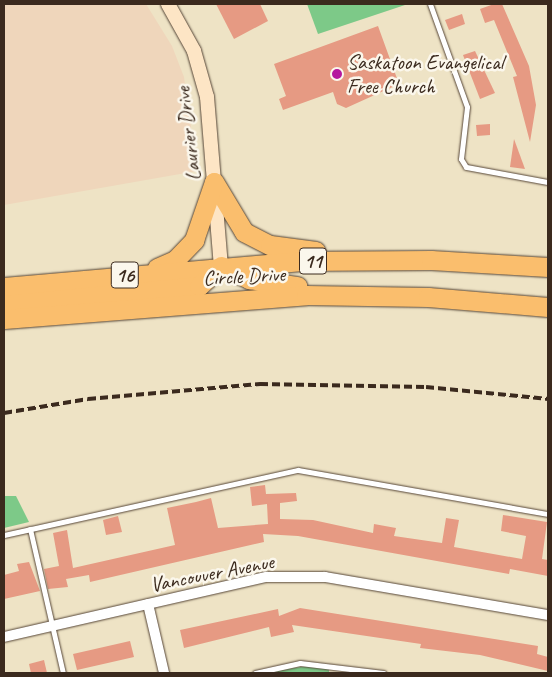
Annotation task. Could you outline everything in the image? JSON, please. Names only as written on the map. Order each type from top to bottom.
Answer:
[{"type":"highway","points":[[214,182],[234,222],[255,240],[285,248],[404,260]]},
{"type":"highway","name":"16","points":[[130,274],[159,267],[186,251],[214,182]]},
{"type":"highway","name":"Circle Drive","points":[[4,285],[30,285],[222,266],[404,260],[548,267]]},
{"type":"highway","points":[[4,305],[199,286],[222,266],[269,283],[376,296]]},
{"type":"highway","name":"Circle Drive","points":[[4,320],[248,298],[376,296],[548,308]]},
{"type":"highway","points":[[4,324],[36,318]]},
{"type":"main road","name":"Laurier Drive","points":[[168,4],[194,51],[207,97],[222,266]]},
{"type":"street","name":"Vancouver Avenue","points":[[4,637],[268,577],[325,577],[548,615]]},
{"type":"street","points":[[148,604],[164,673]]},
{"type":"lane","points":[[430,4],[467,107],[461,159],[466,167],[548,182]]},
{"type":"lane","points":[[4,535],[298,470],[548,514]]},
{"type":"lane","points":[[30,529],[62,673]]},
{"type":"lane","points":[[255,673],[300,663],[383,673]]},
{"type":"shaded area","points":[[4,4],[146,4],[172,46],[184,77],[197,171],[4,205]]},
{"type":"green space","points":[[307,4],[408,4],[318,34]]},
{"type":"green space","points":[[4,496],[16,496],[29,522],[4,528]]},
{"type":"green space","points":[[313,665],[329,668],[329,673],[263,673]]},
{"type":"building","points":[[216,4],[260,4],[268,21],[234,39]]},
{"type":"building","points":[[494,4],[502,4],[529,66],[536,105],[530,142],[513,77],[517,76],[494,20],[485,23],[480,9]]},
{"type":"building","points":[[462,14],[465,24],[449,30],[445,20]]},
{"type":"building","name":"Saskatoon Evangelical Free Church","points":[[378,26],[399,84],[346,108],[337,104],[333,92],[283,110],[279,99],[286,96],[274,64]]},
{"type":"building","points":[[475,51],[495,93],[480,99],[463,55]]},
{"type":"building","points":[[490,124],[490,135],[477,136],[476,125]]},
{"type":"building","points":[[514,139],[525,169],[510,167]]},
{"type":"building","points":[[265,485],[266,494],[296,493],[297,501],[280,503],[280,519],[313,520],[373,533],[374,524],[396,528],[394,536],[442,543],[446,518],[459,520],[454,547],[522,559],[526,536],[501,531],[503,515],[547,522],[542,559],[548,560],[548,576],[510,569],[509,574],[298,536],[263,534],[264,542],[90,582],[89,575],[66,579],[68,587],[48,589],[44,569],[59,566],[53,533],[67,530],[73,568],[175,545],[167,508],[211,498],[218,528],[268,524],[267,504],[252,506],[250,487]]},
{"type":"building","points":[[118,516],[122,532],[106,535],[103,520]]},
{"type":"building","points":[[29,562],[40,591],[4,599],[4,575],[19,571],[17,564]]},
{"type":"building","points":[[300,608],[538,646],[537,654],[548,657],[548,671],[480,655],[420,648],[421,644],[292,625],[294,632],[271,637],[269,627],[184,648],[180,630],[278,609],[279,616]]},
{"type":"building","points":[[130,641],[134,657],[77,670],[73,654]]},
{"type":"building","points":[[44,660],[47,673],[31,673],[29,664]]},
{"type":"railway","points":[[4,413],[88,399],[260,384],[426,387],[548,399]]},
{"type":"place","name":"Saskatoon Evangelical Free Church","points":[[337,74]]}]
